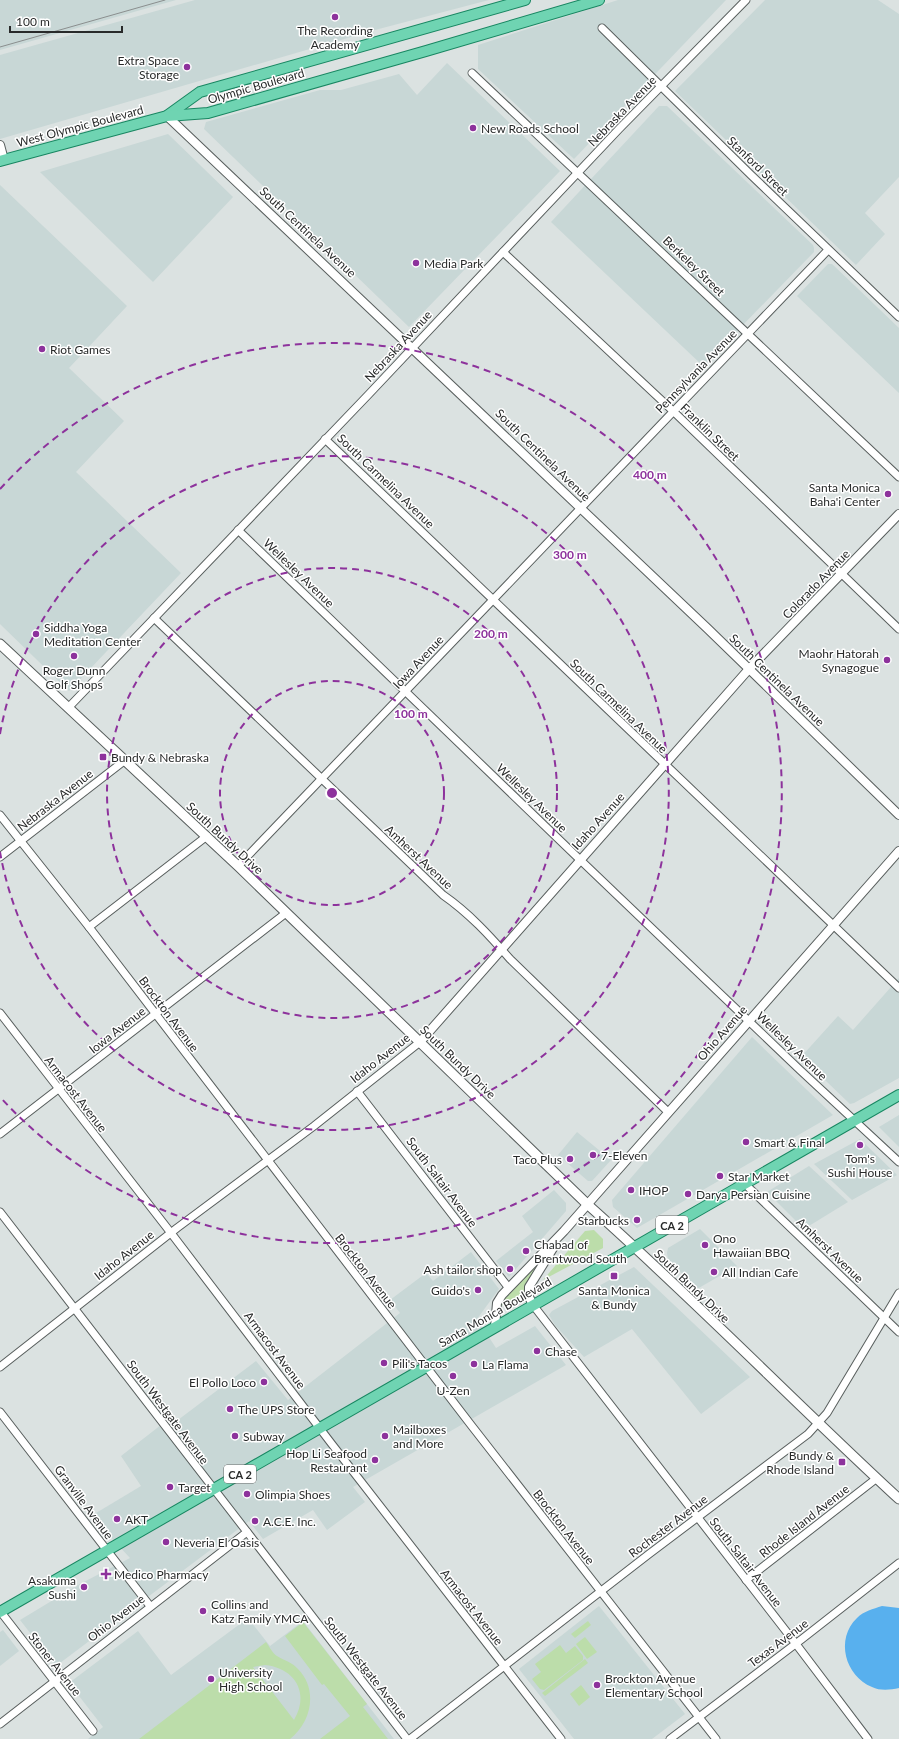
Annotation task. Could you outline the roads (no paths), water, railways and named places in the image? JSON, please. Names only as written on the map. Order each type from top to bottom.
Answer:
[{"type":"main road","name":"Olympic Boulevard","points":[[167,116],[200,92],[526,0]]},
{"type":"main road","name":"Olympic Boulevard","points":[[167,116],[208,113],[599,0]]},
{"type":"main road","name":"West Olympic Boulevard","points":[[2,160],[167,116]]},
{"type":"main road","name":"South Bundy Drive","points":[[0,644],[124,761],[207,836],[587,1204],[635,1247],[818,1424],[899,1499]]},
{"type":"main road","name":"Santa Monica Boulevard","points":[[0,1611],[107,1551],[899,1095]]},
{"type":"street","name":"Nebraska Avenue","points":[[68,708],[578,172],[746,0]]},
{"type":"street","name":"Stanford Street","points":[[602,28],[899,318]]},
{"type":"street","name":"Berkeley Street","points":[[472,73],[899,477]]},
{"type":"street","name":"South Centinela Avenue","points":[[167,116],[581,508],[899,815]]},
{"type":"street","points":[[0,145],[2,160]]},
{"type":"street","name":"Pennsylvania Avenue","points":[[581,508],[828,250]]},
{"type":"street","name":"Franklin Street","points":[[503,252],[673,412],[899,629]]},
{"type":"street","name":"South Carmelina Avenue","points":[[325,439],[899,988]]},
{"type":"street","name":"Iowa Avenue","points":[[238,866],[581,508]]},
{"type":"street","name":"Colorado Avenue","points":[[749,669],[899,514]]},
{"type":"street","name":"Wellesley Avenue","points":[[238,530],[580,860],[800,1070],[856,1120],[899,1162]]},
{"type":"street","name":"Amherst Avenue","points":[[154,618],[443,896],[456,904],[494,940],[501,949],[668,1112]]},
{"type":"street","name":"Idaho Avenue","points":[[0,1367],[171,1233],[420,1042],[749,669]]},
{"type":"street","name":"Nebraska Avenue","points":[[0,857],[124,761]]},
{"type":"street","name":"Brockton Avenue","points":[[0,815],[89,927],[600,1592],[716,1739]]},
{"type":"street","points":[[89,927],[207,836]]},
{"type":"street","name":"Ohio Avenue","points":[[495,1328],[497,1303],[508,1288],[564,1231],[748,1020],[899,851]]},
{"type":"street","name":"Iowa Avenue","points":[[0,1134],[286,913]]},
{"type":"street","name":"Armacost Avenue","points":[[0,1013],[561,1739]]},
{"type":"street","name":"South Saltair Avenue","points":[[357,1091],[508,1288]]},
{"type":"street","name":"Amherst Avenue","points":[[745,1184],[899,1332]]},
{"type":"street","name":"South Westgate Avenue","points":[[0,1212],[407,1739]]},
{"type":"street","name":"Ohio Avenue","points":[[533,1305],[529,1297],[529,1287],[564,1231]]},
{"type":"street","name":"Rochester Avenue","points":[[410,1739],[808,1434],[818,1424],[899,1293]]},
{"type":"street","name":"South Saltair Avenue","points":[[533,1305],[868,1739]]},
{"type":"street","name":"Granville Avenue","points":[[0,1412],[150,1606]]},
{"type":"street","name":"Rhode Island Avenue","points":[[746,1580],[876,1478]]},
{"type":"street","name":"Ohio Avenue","points":[[0,1724],[247,1532]]},
{"type":"street","name":"Texas Avenue","points":[[670,1739],[796,1644],[899,1563]]},
{"type":"street","name":"Stoner Avenue","points":[[0,1611],[93,1731]]},
{"type":"water","points":[[882,1606],[899,1608],[899,1688],[889,1690],[882,1690],[872,1687],[855,1675],[846,1656],[845,1646],[846,1636],[850,1627],[857,1618],[872,1609]]},
{"type":"tram line","points":[[0,47],[165,0]]},
{"type":"place","name":"The Recording Academy","points":[[335,17]]},
{"type":"place","name":"Extra Space Storage","points":[[187,67]]},
{"type":"place","name":"New Roads School","points":[[473,128]]},
{"type":"place","name":"Media Park","points":[[416,263]]},
{"type":"place","name":"Riot Games","points":[[42,349]]},
{"type":"place","name":"Santa Monica Baha'i Center","points":[[888,494]]},
{"type":"place","name":"Siddha Yoga Meditation Center","points":[[36,634]]},
{"type":"place","name":"Roger Dunn Golf Shops","points":[[74,656]]},
{"type":"place","name":"Maohr Hatorah Synagogue","points":[[887,660]]},
{"type":"place","name":"Bundy & Nebraska","points":[[103,757]]},
{"type":"place","name":"Smart & Final","points":[[746,1142]]},
{"type":"place","name":"Tom's Sushi House","points":[[860,1145]]},
{"type":"place","name":"7-Eleven","points":[[593,1155]]},
{"type":"place","name":"Taco Plus","points":[[570,1159]]},
{"type":"place","name":"Star Market","points":[[720,1176]]},
{"type":"place","name":"IHOP","points":[[631,1190]]},
{"type":"place","name":"Darya Persian Cuisine","points":[[688,1194]]},
{"type":"place","name":"Starbucks","points":[[637,1220]]},
{"type":"place","name":"Ono Hawaiian BBQ","points":[[705,1245]]},
{"type":"place","name":"Chabad of Brentwood South","points":[[526,1251]]},
{"type":"place","name":"Ash tailor shop","points":[[510,1269]]},
{"type":"place","name":"All Indian Cafe","points":[[714,1272]]},
{"type":"place","name":"Santa Monica & Bundy","points":[[614,1276]]},
{"type":"place","name":"Guido's","points":[[478,1290]]},
{"type":"place","name":"Chase","points":[[537,1351]]},
{"type":"place","name":"Pili's Tacos","points":[[384,1363]]},
{"type":"place","name":"La Flama","points":[[474,1364]]},
{"type":"place","name":"U-Zen","points":[[453,1376]]},
{"type":"place","name":"El Pollo Loco","points":[[264,1382]]},
{"type":"place","name":"The UPS Store","points":[[230,1409]]},
{"type":"place","name":"Subway","points":[[235,1436]]},
{"type":"place","name":"Mailboxes and More","points":[[385,1436]]},
{"type":"place","name":"Hop Li Seafood Restaurant","points":[[375,1460]]},
{"type":"place","name":"Bundy & Rhode Island","points":[[842,1462]]},
{"type":"place","name":"Target","points":[[170,1487]]},
{"type":"place","name":"Olimpia Shoes","points":[[247,1494]]},
{"type":"place","name":"AKT","points":[[117,1519]]},
{"type":"place","name":"A.C.E. Inc.","points":[[255,1521]]},
{"type":"place","name":"Neveria El Oasis","points":[[166,1542]]},
{"type":"place","name":"Medico Pharmacy","points":[[106,1574]]},
{"type":"place","name":"Asakuma Sushi","points":[[84,1587]]},
{"type":"place","name":"Collins and Katz Family YMCA","points":[[203,1611]]},
{"type":"place","name":"University High School","points":[[211,1679]]},
{"type":"place","name":"Brockton Avenue Elementary School","points":[[597,1685]]}]
